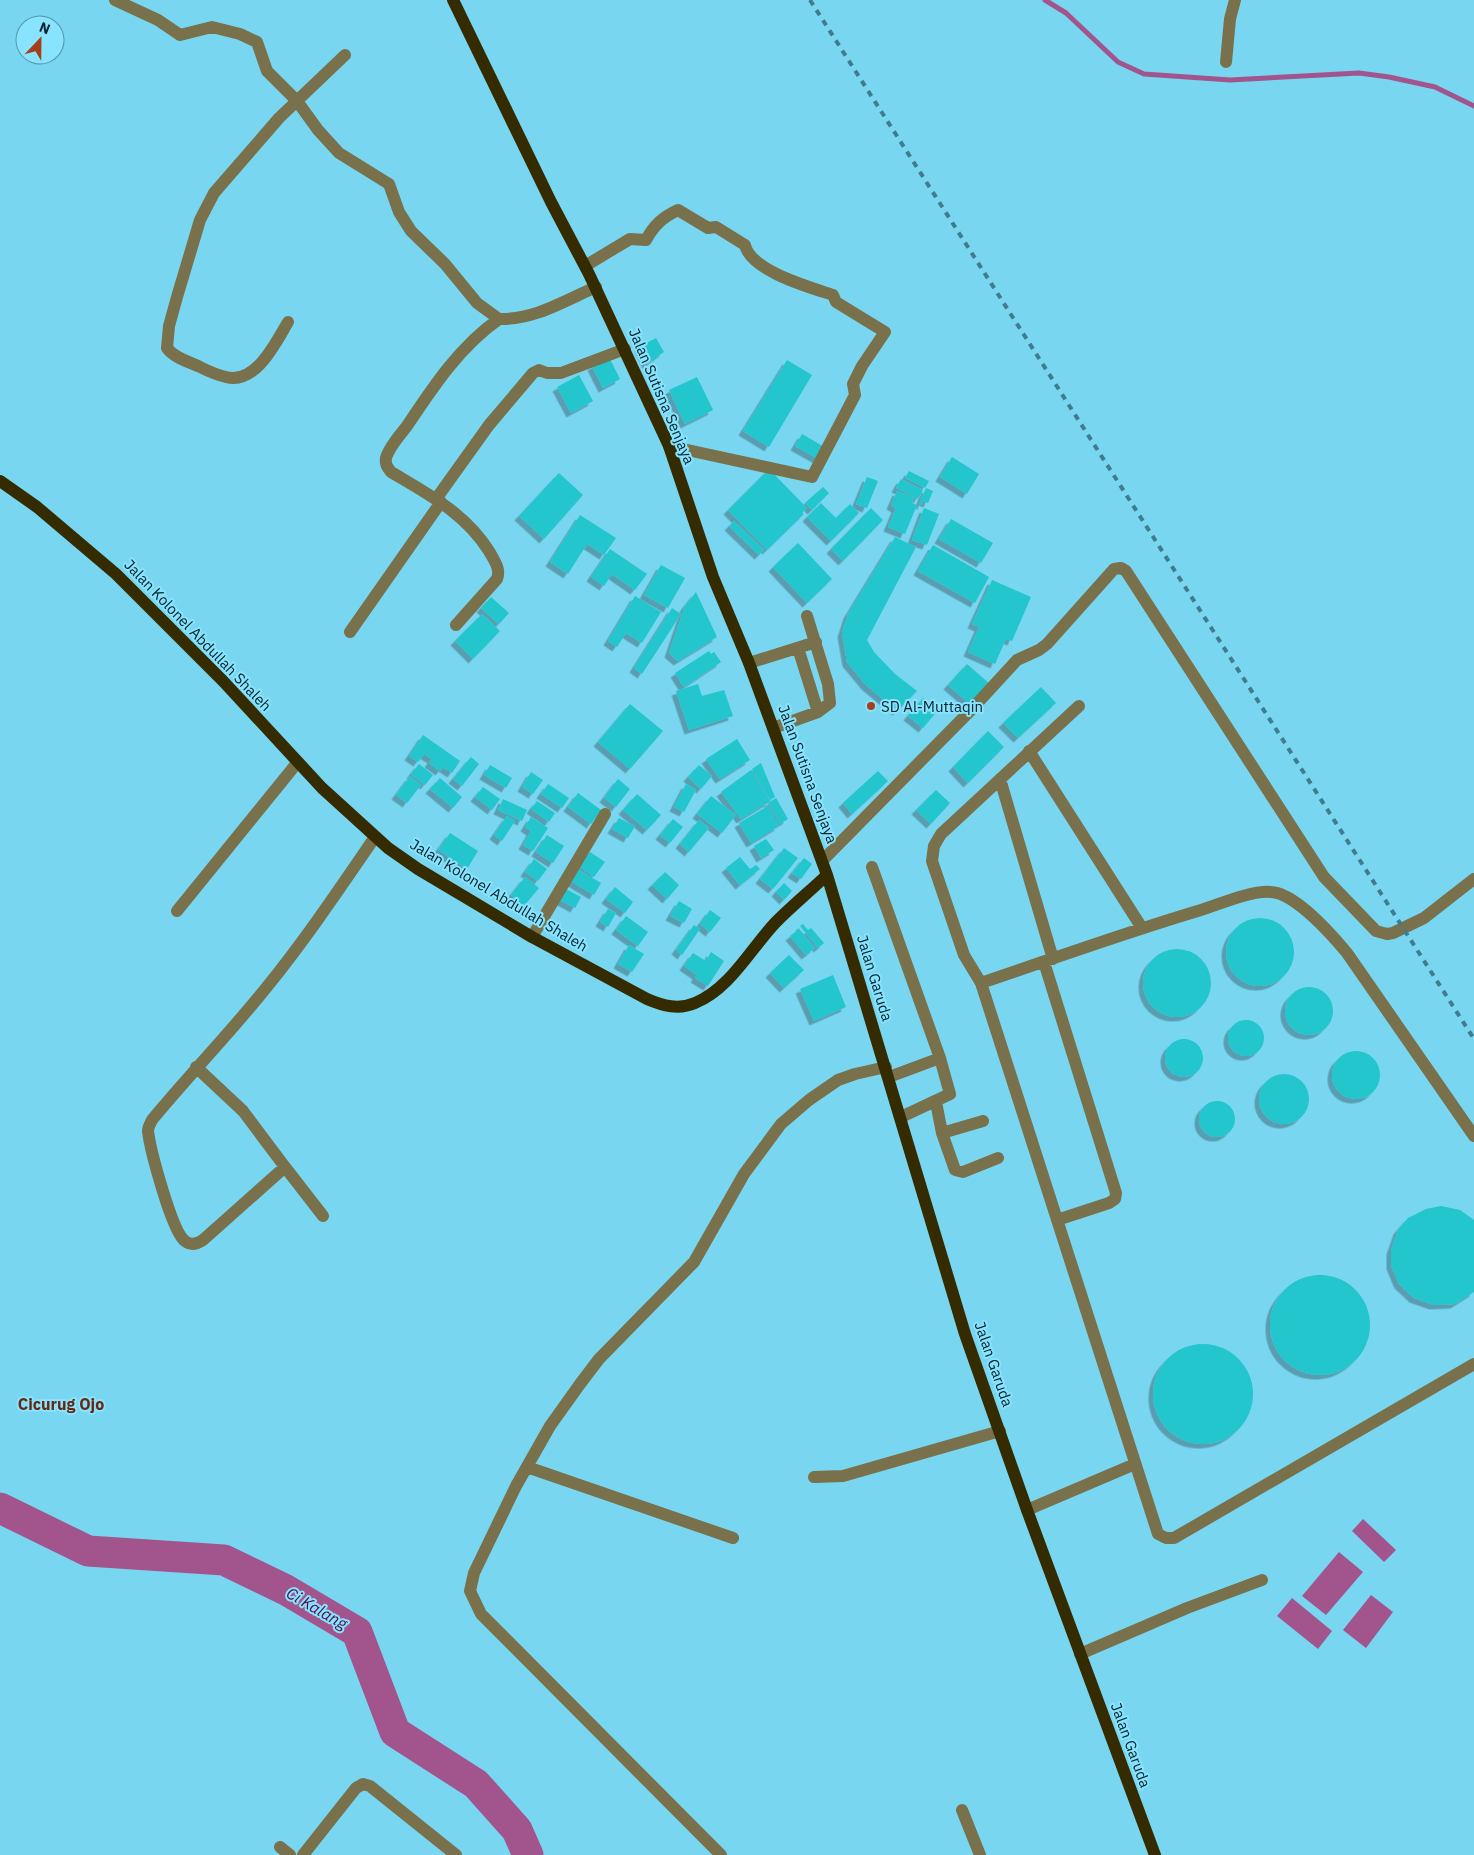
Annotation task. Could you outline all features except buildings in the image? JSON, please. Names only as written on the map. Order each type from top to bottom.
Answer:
[{"type":"main road","name":"Jalan Sutisna Senjaya","points":[[453,0],[551,202],[596,287],[669,446],[713,578],[749,663],[827,875]]},
{"type":"main road","name":"Jalan Kolonel Abdullah Shaleh","points":[[0,481],[37,508],[116,574],[223,681],[297,762],[375,837],[418,869],[532,937],[655,1003],[674,1007],[689,1006],[700,1001],[720,986],[776,922],[827,875]]},
{"type":"main road","name":"Jalan Garuda","points":[[827,875],[888,1072],[965,1334],[1027,1510],[1155,1855]]},
{"type":"street","points":[[115,0],[158,20],[180,35],[212,27],[254,39],[260,46],[268,71],[297,101],[318,130],[334,148],[389,184],[399,212],[411,231],[445,264],[477,303],[499,319]]},
{"type":"street","points":[[1226,62],[1230,19],[1235,0]]},
{"type":"street","points":[[288,322],[257,367],[236,378],[227,378],[209,371],[177,356],[167,348],[169,326],[175,304],[200,220],[210,201],[245,156],[297,101],[345,56]]},
{"type":"street","points":[[585,266],[630,239],[646,240],[664,216],[678,210],[708,228],[716,227],[746,245],[747,253],[760,265],[800,284],[833,295],[836,302],[885,332],[862,366],[853,384],[855,395],[812,477],[669,446]]},
{"type":"street","points":[[456,625],[497,579],[498,570],[475,530],[439,501],[390,472],[386,464],[387,455],[457,358],[485,329],[499,319],[524,318],[538,314],[596,287]]},
{"type":"street","points":[[350,632],[489,425],[533,373],[539,370],[547,373],[561,373],[625,349]]},
{"type":"street","points":[[822,861],[971,710],[1017,660],[1043,647],[1114,569],[1121,568],[1126,572],[1324,877],[1376,931],[1387,934],[1393,933],[1424,918],[1474,879]]},
{"type":"street","points":[[773,728],[818,712],[829,706],[831,696],[807,616]]},
{"type":"street","points":[[749,663],[816,642]]},
{"type":"street","points":[[798,648],[818,712]]},
{"type":"street","points":[[1079,706],[940,834],[934,846],[932,856],[933,867],[964,955],[981,983],[1158,1534],[1166,1538],[1174,1538],[1474,1364]]},
{"type":"street","points":[[1030,752],[1142,928]]},
{"type":"street","points":[[177,911],[297,762]]},
{"type":"street","points":[[1000,779],[1048,961],[1116,1193],[1115,1199],[1109,1203],[1057,1220]]},
{"type":"street","points":[[532,937],[605,814]]},
{"type":"street","points":[[286,1168],[199,1243],[189,1243],[182,1238],[161,1183],[148,1128],[152,1120],[196,1066],[245,1013],[284,966],[375,837]]},
{"type":"street","points":[[872,867],[940,1058],[950,1094],[901,1117]]},
{"type":"street","points":[[981,983],[1142,928],[1265,892],[1275,892],[1290,898],[1329,932],[1347,953],[1474,1136]]},
{"type":"street","points":[[721,1855],[481,1614],[470,1591],[474,1573],[488,1540],[550,1426],[599,1359],[694,1262],[744,1174],[781,1124],[809,1100],[838,1080],[855,1074],[888,1072],[940,1058]]},
{"type":"street","points":[[196,1066],[243,1111],[323,1216]]},
{"type":"street","points":[[936,1102],[942,1132],[955,1170],[958,1172],[998,1158]]},
{"type":"street","points":[[942,1132],[983,1121]]},
{"type":"street","points":[[814,1477],[843,1476],[1000,1430]]},
{"type":"street","points":[[1027,1510],[1135,1464]]},
{"type":"street","points":[[527,1466],[733,1538]]},
{"type":"street","points":[[1080,1654],[1187,1608],[1262,1580]]},
{"type":"street","points":[[303,1855],[358,1787],[363,1784],[370,1786],[456,1855]]},
{"type":"street","points":[[962,1810],[980,1855]]},
{"type":"shaded area","points":[[1363,1519],[1396,1550],[1384,1562],[1352,1531]]},
{"type":"shaded area","points":[[1339,1552],[1363,1572],[1326,1615],[1302,1596]]},
{"type":"shaded area","points":[[1371,1595],[1393,1612],[1366,1648],[1343,1630]]},
{"type":"shaded area","points":[[1292,1598],[1332,1631],[1318,1649],[1277,1616]]},
{"type":"waterway","points":[[1045,0],[1066,13],[1118,62],[1144,74],[1230,80],[1359,73],[1389,77],[1435,87],[1474,106]]},
{"type":"waterway","name":"Ci Kalang","points":[[0,1508],[88,1551],[224,1560],[286,1590],[357,1632],[395,1732],[476,1784],[517,1830],[528,1855]]},
{"type":"railway","points":[[810,0],[1474,1039]]},
{"type":"place","name":"SD Al-Muttaqin","points":[[871,706]]},
{"type":"district","name":"Cicurug Ojo","points":[[61,1404]]}]
